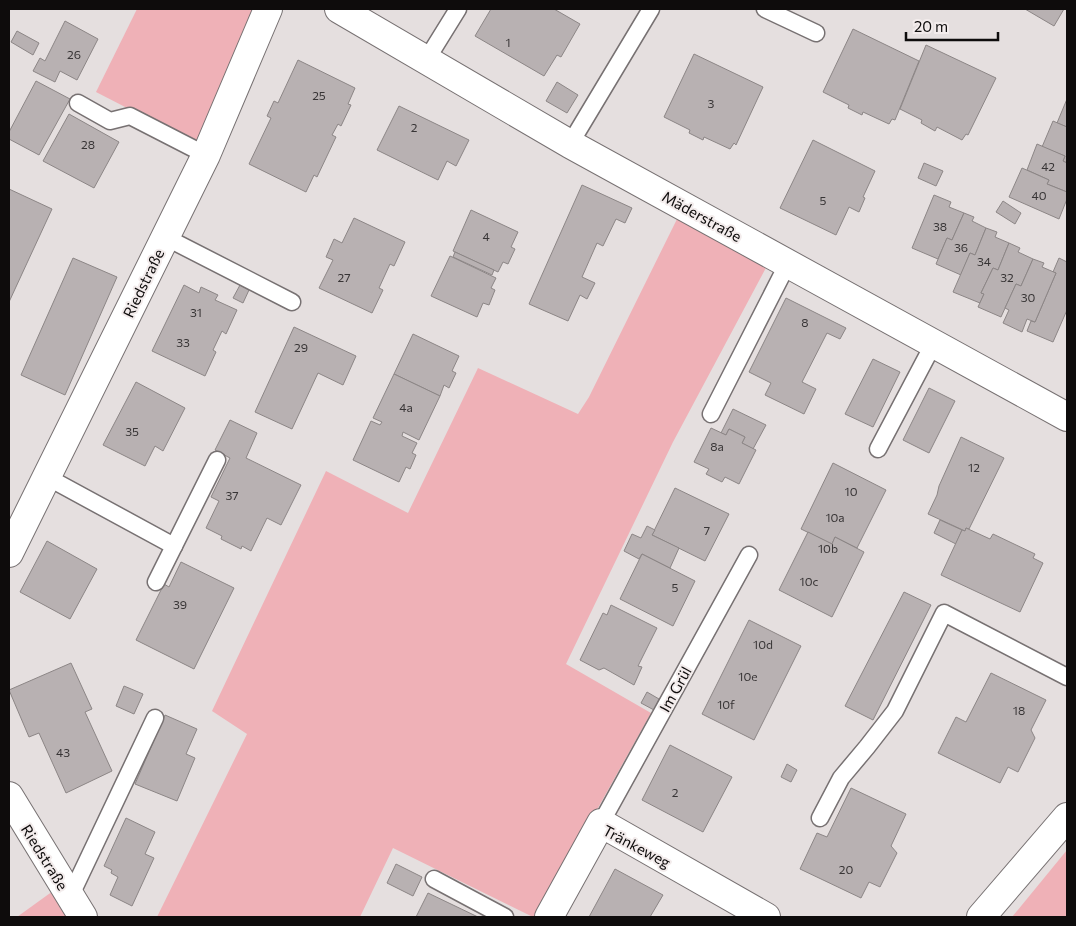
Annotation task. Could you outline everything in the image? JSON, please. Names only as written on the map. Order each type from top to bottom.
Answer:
[{"type":"street","name":"Riedstraße","points":[[9,553],[206,155],[268,9]]},
{"type":"street","name":"Mäderstraße","points":[[339,9],[570,144],[934,343],[1065,410]]},
{"type":"street","name":"Riedstraße","points":[[9,796],[16,827],[76,907]]},
{"type":"street","points":[[981,917],[1067,818]]},
{"type":"street","name":"Tränkeweg","points":[[549,917],[601,823],[766,917]]},
{"type":"lane","points":[[427,60],[458,9]]},
{"type":"lane","points":[[570,144],[651,9]]},
{"type":"lane","points":[[765,9],[816,33]]},
{"type":"lane","points":[[78,104],[110,122],[130,116],[206,155]]},
{"type":"lane","points":[[165,237],[292,302]]},
{"type":"lane","points":[[711,414],[788,263]]},
{"type":"lane","points":[[878,448],[934,343]]},
{"type":"lane","points":[[156,582],[217,460]]},
{"type":"lane","points":[[47,476],[174,546]]},
{"type":"lane","name":"Im Grül","points":[[601,823],[748,554]]},
{"type":"lane","points":[[820,818],[841,778],[895,711],[944,613],[1067,676]]},
{"type":"lane","points":[[76,907],[155,718]]},
{"type":"lane","points":[[434,879],[505,917]]},
{"type":"shaded area","points":[[137,9],[253,9],[197,144],[96,92]]},
{"type":"shaded area","points":[[680,213],[769,262],[673,442],[566,664],[651,713],[537,917],[533,917],[393,848],[360,917],[157,917],[247,734],[212,711],[326,471],[408,513],[478,368],[578,414],[589,397]]},
{"type":"shaded area","points":[[1067,850],[1067,917],[1012,917]]},
{"type":"shaded area","points":[[53,891],[69,917],[17,917]]},
{"type":"building","points":[[491,9],[554,9],[580,24],[561,57],[557,55],[544,76],[475,36]]},
{"type":"building","points":[[1025,9],[1064,9],[1054,26]]},
{"type":"building","points":[[65,21],[98,39],[77,80],[60,71],[55,82],[33,71],[40,58],[45,61]]},
{"type":"building","points":[[853,29],[919,61],[895,120],[892,119],[889,124],[863,112],[862,115],[848,108],[849,105],[823,92]]},
{"type":"building","points":[[17,31],[39,43],[33,55],[11,42]]},
{"type":"building","points":[[926,45],[996,78],[968,135],[966,134],[962,140],[937,127],[935,131],[921,123],[922,120],[900,109]]},
{"type":"building","points":[[694,54],[763,87],[736,145],[734,143],[730,149],[704,137],[703,140],[689,133],[690,130],[664,117]]},
{"type":"building","points":[[298,60],[355,88],[348,104],[351,105],[341,126],[338,124],[332,135],[336,137],[317,177],[314,175],[306,192],[249,164],[271,118],[267,116],[274,101],[278,103]]},
{"type":"building","points":[[36,81],[70,99],[39,155],[9,139],[9,132]]},
{"type":"building","points":[[557,82],[578,95],[567,113],[546,101]]},
{"type":"building","points":[[1067,99],[1067,127],[1057,123]]},
{"type":"building","points":[[399,106],[469,140],[456,166],[447,161],[438,180],[377,150]]},
{"type":"building","points":[[69,114],[119,142],[94,188],[43,161]]},
{"type":"building","points":[[1053,121],[1067,127],[1067,163],[1063,161],[1065,156],[1042,147]]},
{"type":"building","points":[[813,140],[875,171],[863,197],[865,198],[859,212],[849,207],[836,235],[780,208]]},
{"type":"building","points":[[1037,144],[1065,156],[1063,161],[1067,163],[1067,192],[1047,184],[1049,180],[1027,170]]},
{"type":"building","points":[[924,163],[943,171],[936,186],[918,178]]},
{"type":"building","points":[[1022,168],[1049,180],[1047,184],[1067,192],[1067,199],[1059,219],[1009,197]]},
{"type":"building","points":[[582,185],[632,208],[625,223],[616,219],[603,246],[597,243],[582,277],[595,283],[587,299],[580,295],[568,321],[529,304]]},
{"type":"building","points":[[9,189],[52,209],[9,302]]},
{"type":"building","points":[[934,195],[951,202],[949,207],[964,213],[952,240],[947,238],[938,259],[912,248]]},
{"type":"building","points":[[1003,201],[1021,213],[1015,224],[996,212]]},
{"type":"building","points":[[471,210],[518,232],[511,247],[515,249],[508,264],[503,262],[498,272],[453,251]]},
{"type":"building","points":[[964,213],[974,217],[972,221],[986,228],[975,255],[970,253],[961,275],[936,264],[947,238],[952,240]]},
{"type":"building","points":[[354,218],[405,242],[394,266],[390,264],[379,288],[383,290],[372,313],[319,288],[333,260],[326,257],[334,239],[342,243]]},
{"type":"building","points":[[986,228],[997,232],[995,237],[1009,243],[998,270],[993,268],[981,293],[984,294],[980,303],[953,292],[970,253],[975,255]]},
{"type":"building","points":[[1009,243],[1020,248],[1018,252],[1033,259],[1021,286],[1016,284],[1001,317],[978,307],[984,294],[981,293],[993,268],[998,270]]},
{"type":"building","points":[[455,252],[494,270],[492,275],[453,257]]},
{"type":"building","points":[[450,256],[496,278],[491,288],[495,290],[489,305],[483,303],[477,317],[431,296]]},
{"type":"building","points":[[73,258],[117,277],[65,395],[21,375]]},
{"type":"building","points":[[1059,258],[1067,262],[1067,310],[1053,342],[1027,331],[1031,321],[1035,322],[1056,273],[1053,272]]},
{"type":"building","points":[[1033,259],[1044,263],[1042,267],[1056,273],[1035,322],[1027,319],[1022,332],[1003,323],[1009,310],[1005,308],[1016,284],[1021,286]]},
{"type":"building","points":[[184,285],[199,293],[201,287],[218,295],[215,300],[237,310],[226,334],[222,331],[213,350],[216,352],[205,376],[152,351]]},
{"type":"building","points":[[240,285],[249,290],[243,303],[233,298]]},
{"type":"building","points":[[786,298],[846,328],[840,339],[827,333],[802,382],[816,389],[804,414],[765,395],[771,383],[749,372]]},
{"type":"building","points":[[294,327],[356,356],[343,385],[318,373],[292,429],[255,412]]},
{"type":"building","points":[[413,334],[459,356],[452,371],[456,373],[449,388],[444,385],[440,396],[394,374]]},
{"type":"building","points":[[873,359],[900,372],[873,427],[845,414]]},
{"type":"building","points":[[394,374],[440,396],[419,440],[403,432],[402,436],[417,443],[412,453],[416,455],[410,469],[406,467],[399,482],[353,460],[371,421],[380,425],[382,422],[373,418]]},
{"type":"building","points":[[136,382],[185,408],[163,451],[155,446],[145,466],[103,445]]},
{"type":"building","points":[[929,388],[955,401],[929,453],[903,440]]},
{"type":"building","points":[[733,409],[766,425],[753,449],[742,443],[745,437],[729,429],[726,435],[721,433]]},
{"type":"building","points":[[230,420],[257,433],[246,458],[301,485],[281,525],[267,518],[251,551],[242,546],[241,549],[221,539],[222,536],[206,528],[219,501],[211,497],[230,458],[215,450]]},
{"type":"building","points":[[711,428],[726,435],[729,429],[745,437],[742,443],[756,450],[739,484],[725,477],[722,482],[706,474],[709,469],[694,462]]},
{"type":"building","points":[[961,437],[1004,458],[969,529],[966,528],[965,531],[928,514]]},
{"type":"building","points":[[833,463],[886,490],[857,548],[835,537],[832,544],[801,529]]},
{"type":"building","points":[[675,488],[729,514],[705,561],[652,535]]},
{"type":"building","points":[[940,520],[962,530],[956,544],[934,533]]},
{"type":"building","points":[[647,526],[655,530],[652,535],[679,548],[670,568],[642,554],[639,559],[624,551],[632,534],[641,538]]},
{"type":"building","points":[[966,528],[990,539],[993,534],[1035,554],[1033,558],[1043,563],[1020,612],[941,575],[962,530],[965,531]]},
{"type":"building","points":[[808,532],[832,544],[835,537],[864,552],[832,617],[779,590]]},
{"type":"building","points":[[47,541],[97,569],[70,619],[20,592]]},
{"type":"building","points":[[642,554],[695,581],[673,626],[620,599]]},
{"type":"building","points":[[181,562],[234,588],[194,669],[136,640],[164,584],[169,587]]},
{"type":"building","points":[[904,592],[931,605],[873,720],[845,706]]},
{"type":"building","points":[[611,605],[657,628],[638,666],[642,667],[634,685],[604,668],[599,670],[580,660],[603,613],[607,615]]},
{"type":"building","points":[[749,620],[801,646],[754,740],[702,714]]},
{"type":"building","points":[[71,663],[92,709],[85,712],[112,771],[66,793],[39,733],[29,737],[9,690]]},
{"type":"building","points":[[991,673],[1046,700],[1031,730],[1035,738],[1018,772],[1008,767],[1000,783],[938,753],[956,717],[966,722]]},
{"type":"building","points":[[124,686],[143,694],[134,714],[116,706]]},
{"type":"building","points":[[647,692],[659,699],[654,710],[641,703]]},
{"type":"building","points":[[165,715],[197,729],[186,754],[195,758],[177,801],[135,784]]},
{"type":"building","points":[[670,745],[732,777],[703,832],[642,800]]},
{"type":"building","points":[[787,764],[797,770],[791,782],[781,777]]},
{"type":"building","points":[[851,788],[906,814],[891,846],[897,853],[880,887],[869,882],[861,898],[800,869],[817,833],[827,837]]},
{"type":"building","points":[[126,818],[155,832],[145,854],[154,858],[132,906],[110,895],[118,877],[111,873],[112,870],[104,866]]},
{"type":"building","points":[[396,864],[422,877],[413,896],[387,883]]},
{"type":"building","points":[[615,869],[663,895],[650,917],[589,917]]},
{"type":"building","points":[[428,893],[478,917],[416,917]]}]
